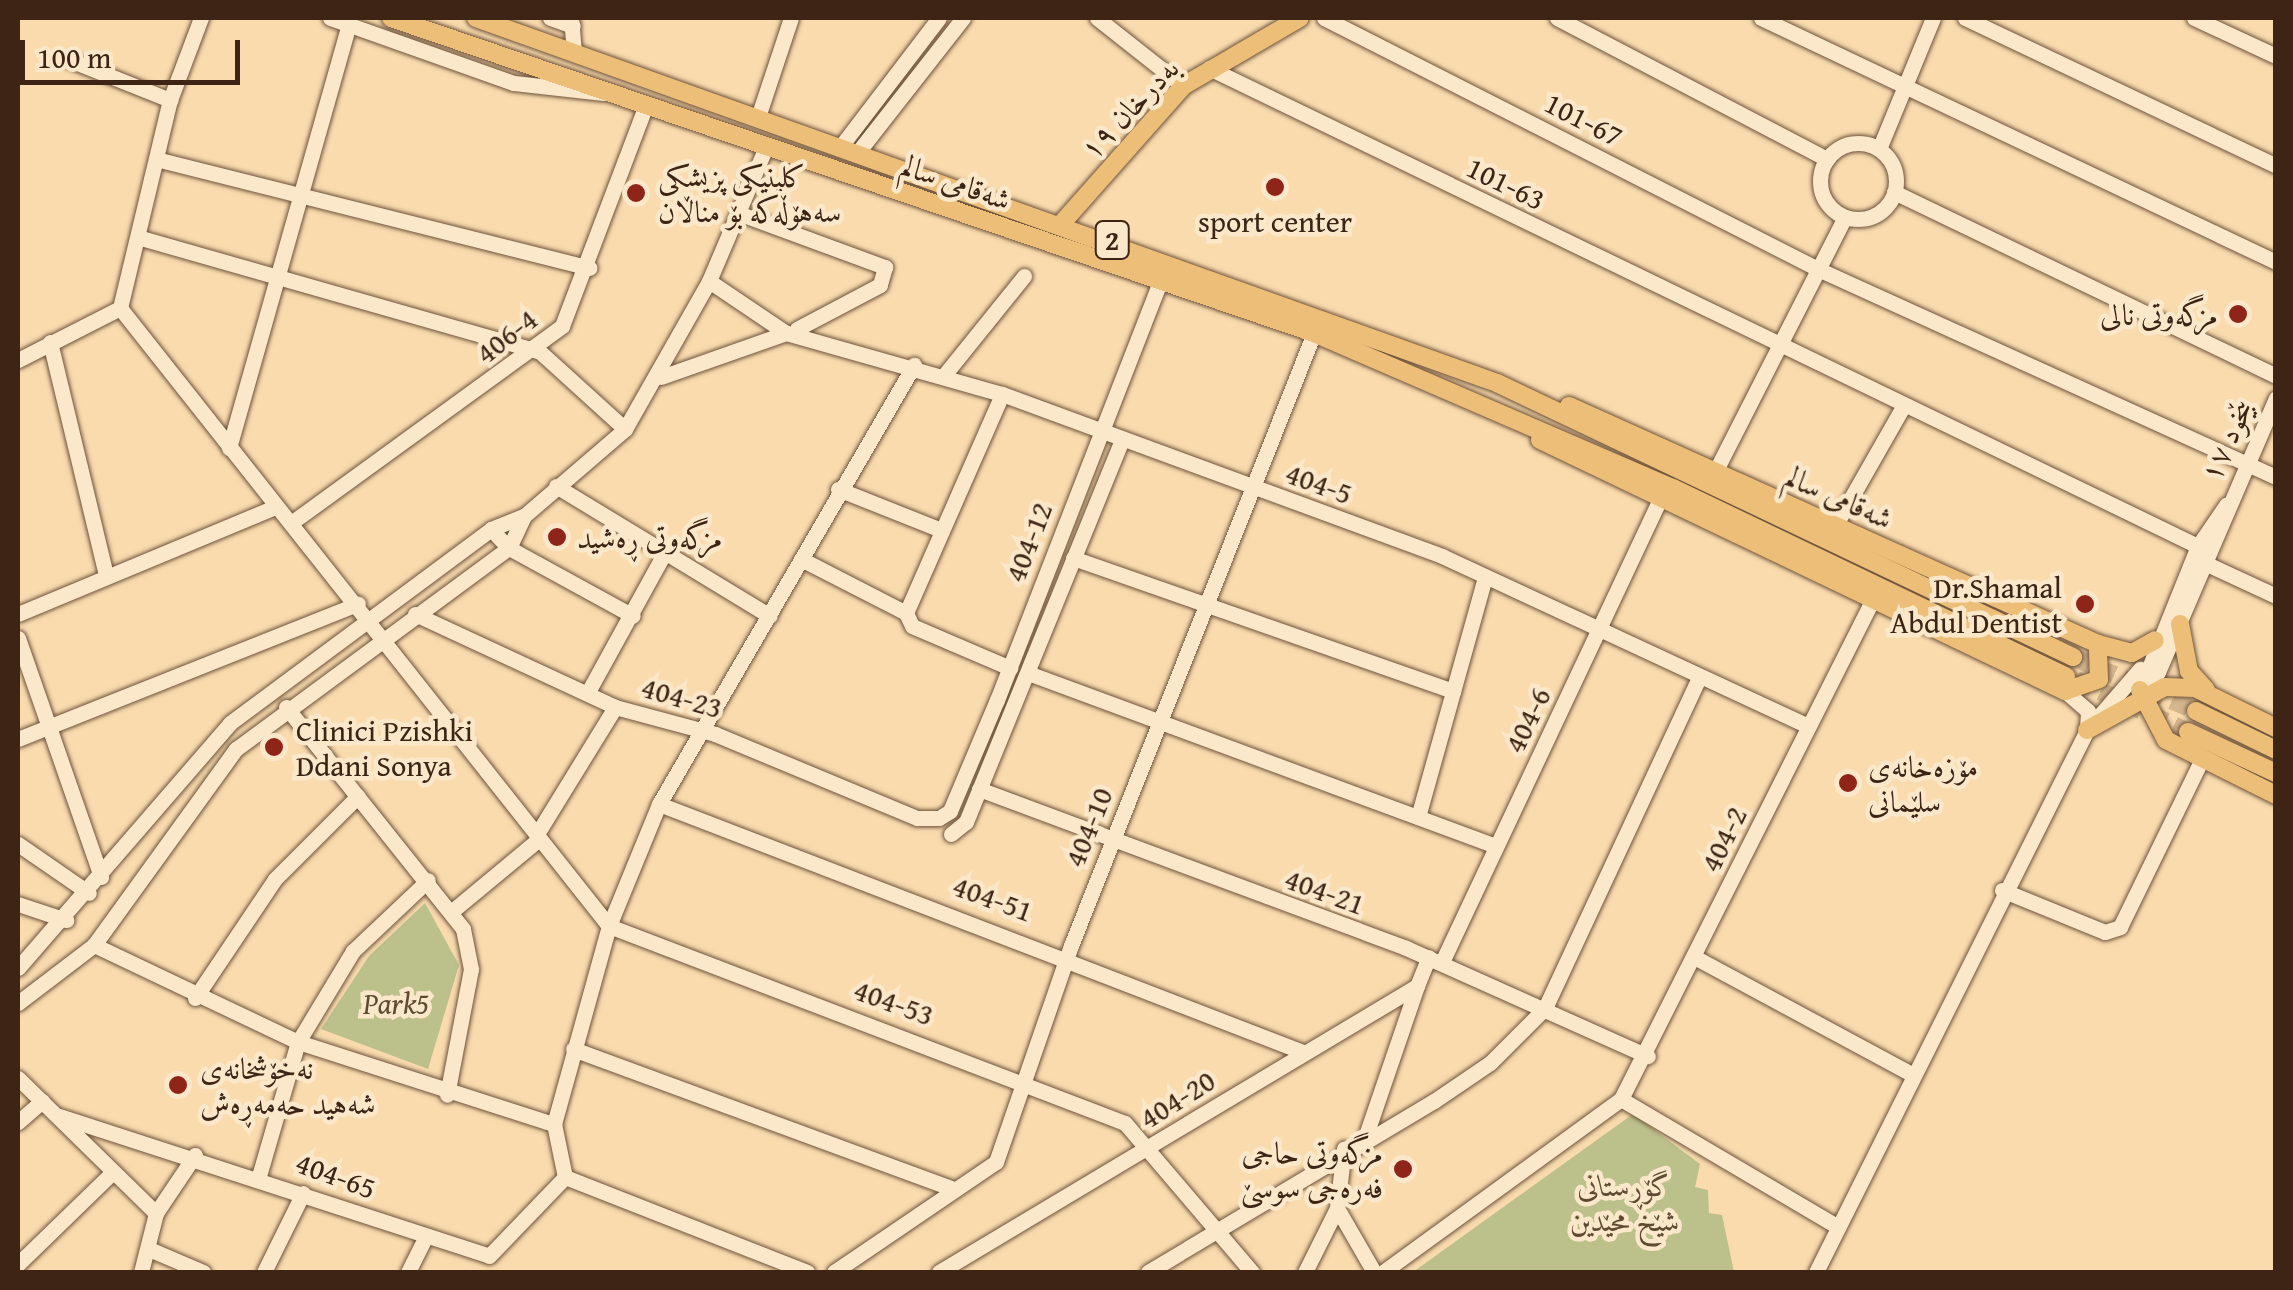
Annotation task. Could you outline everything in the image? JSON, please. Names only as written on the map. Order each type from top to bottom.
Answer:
[{"type":"main road","name":"شەقامی سالم","points":[[391,18],[604,94],[1314,333],[1498,412],[2067,686]]},
{"type":"main road","name":"شەقامی سالم","points":[[476,18],[1594,415],[2098,644],[2132,653],[2155,640]]},
{"type":"main road","name":"بەدرخان ١٩","points":[[1062,223],[1183,86],[1285,21]]},
{"type":"main road","points":[[566,80],[574,51]]},
{"type":"main road","points":[[604,94],[618,66]]},
{"type":"main road","name":"شەقامی سالم","points":[[1498,383],[2074,656]]},
{"type":"main road","name":"شەقامی سالم","points":[[1498,412],[1659,501],[1872,601],[2067,686]]},
{"type":"main road","points":[[2180,624],[2188,671],[2214,697]]},
{"type":"main road","points":[[2067,686],[2099,678],[2098,644]]},
{"type":"main road","points":[[2162,735],[2158,702],[2178,687]]},
{"type":"main road","points":[[2087,730],[2140,693],[2178,687],[2214,697],[2276,728]]},
{"type":"main road","points":[[2140,693],[2162,735],[2202,760],[2276,795]]},
{"type":"main road","points":[[2196,711],[2276,750]]},
{"type":"main road","points":[[2188,732],[2276,773]]},
{"type":"street","points":[[18,360],[120,308],[141,238],[170,100],[201,18]]},
{"type":"street","points":[[330,18],[514,83],[604,94]]},
{"type":"street","points":[[550,18],[572,22],[574,51]]},
{"type":"street","points":[[758,117],[791,18]]},
{"type":"street","points":[[850,149],[938,18]]},
{"type":"street","points":[[850,149],[962,18]]},
{"type":"street","points":[[1096,18],[1183,86]]},
{"type":"street","name":"101-67","points":[[1324,18],[1820,270],[2276,477]]},
{"type":"street","points":[[1556,18],[1827,158]]},
{"type":"street","points":[[1761,18],[2276,262]]},
{"type":"street","points":[[1879,149],[1933,18]]},
{"type":"street","points":[[1964,18],[2276,166]]},
{"type":"street","points":[[2194,18],[2276,56]]},
{"type":"street","points":[[228,448],[349,25]]},
{"type":"street","points":[[70,60],[170,100]]},
{"type":"street","name":"101-63","points":[[1209,68],[1779,347],[2198,546]]},
{"type":"street","name":"406-4","points":[[291,523],[539,350],[562,326],[589,268],[644,107]]},
{"type":"street","points":[[1827,158],[1856,143],[1879,149],[1894,168],[1894,192],[1880,212],[1846,217]]},
{"type":"street","points":[[18,1003],[94,946],[212,778],[286,707],[509,548],[524,516],[625,429],[661,377],[709,281],[766,147]]},
{"type":"street","points":[[1827,158],[1821,192],[1846,217]]},
{"type":"street","points":[[156,159],[589,268]]},
{"type":"street","points":[[1894,192],[2276,376]]},
{"type":"street","points":[[661,377],[791,331],[880,284],[882,260],[738,213]]},
{"type":"street","points":[[1715,472],[1846,217]]},
{"type":"street","points":[[141,238],[539,350],[625,429]]},
{"type":"street","points":[[945,374],[1024,276]]},
{"type":"street","name":"404-12","points":[[939,818],[950,811],[1010,668],[1161,280]]},
{"type":"street","name":"404-5","points":[[709,281],[791,331],[1002,394],[1485,577],[1809,726]]},
{"type":"street","points":[[120,308],[609,926]]},
{"type":"street","name":"404-10","points":[[834,1272],[950,1188],[996,1162],[1068,955],[1314,333]]},
{"type":"street","points":[[50,342],[106,576]]},
{"type":"street","points":[[808,1272],[565,1177],[554,1124],[609,926],[659,804],[770,616],[838,489],[914,365]]},
{"type":"street","points":[[906,613],[1002,394]]},
{"type":"street","name":"بێخود ١٧","points":[[2226,505],[2276,398]]},
{"type":"street","points":[[1835,526],[1902,406]]},
{"type":"street","points":[[952,834],[980,789],[1122,440]]},
{"type":"street","points":[[556,486],[770,616]]},
{"type":"street","points":[[838,489],[941,530]]},
{"type":"street","name":"404-6","points":[[1435,960],[1602,630],[1659,501]]},
{"type":"street","points":[[1816,1272],[2002,890],[2087,730],[2151,669],[2155,640],[2198,546],[2226,505]]},
{"type":"street","points":[[2140,693],[2180,624],[2207,564],[2226,505]]},
{"type":"street","points":[[18,614],[275,507]]},
{"type":"street","points":[[18,968],[90,893],[230,723],[363,611],[490,529],[524,516]]},
{"type":"street","points":[[490,529],[509,548],[633,616]]},
{"type":"street","points":[[588,692],[665,552]]},
{"type":"street","points":[[1074,558],[1454,690]]},
{"type":"street","points":[[801,559],[906,613],[912,626],[1010,668]]},
{"type":"street","points":[[2207,564],[2276,596]]},
{"type":"street","points":[[1418,817],[1485,577]]},
{"type":"street","name":"404-2","points":[[1621,1099],[1648,1056],[1872,601]]},
{"type":"street","points":[[18,739],[363,611]]},
{"type":"street","name":"404-23","points":[[416,614],[615,707],[704,730],[917,818],[939,818]]},
{"type":"street","points":[[18,638],[44,727],[101,877]]},
{"type":"street","points":[[1028,673],[1495,846]]},
{"type":"street","points":[[1148,1272],[1344,1148],[1490,1063],[1545,1008],[1700,676]]},
{"type":"street","points":[[2067,686],[2088,711],[2087,730]]},
{"type":"street","points":[[286,707],[451,912],[470,969],[447,1096]]},
{"type":"street","points":[[451,912],[538,836],[615,707]]},
{"type":"street","points":[[2002,890],[2105,932],[2120,926],[2202,760]]},
{"type":"street","name":"404-21","points":[[980,789],[1435,960],[1648,1056]]},
{"type":"street","points":[[194,998],[275,880],[358,796]]},
{"type":"street","name":"404-51","points":[[659,804],[1068,955],[1303,1052]]},
{"type":"street","points":[[18,844],[90,893]]},
{"type":"street","points":[[258,1176],[298,1042],[352,951],[428,880]]},
{"type":"street","points":[[18,904],[66,920]]},
{"type":"street","name":"404-53","points":[[609,926],[1027,1080],[1125,1123],[1144,1153],[1213,1229],[1241,1268]]},
{"type":"street","points":[[94,946],[194,998],[298,1042],[447,1096],[554,1124]]},
{"type":"street","points":[[1696,958],[1913,1075]]},
{"type":"street","points":[[1366,1135],[1417,986],[1435,960]]},
{"type":"street","name":"404-20","points":[[939,1272],[1144,1153],[1303,1052],[1417,986]]},
{"type":"street","points":[[573,1049],[950,1188]]},
{"type":"street","points":[[18,1078],[156,1213]]},
{"type":"street","points":[[1383,1272],[1621,1099],[1837,1226]]},
{"type":"street","points":[[18,1122],[42,1101]]},
{"type":"street","name":"404-65","points":[[59,1116],[194,1155],[489,1256],[565,1177]]},
{"type":"street","points":[[1305,1272],[1337,1208],[1344,1148]]},
{"type":"street","points":[[141,1272],[156,1213],[194,1155]]},
{"type":"street","points":[[18,1264],[112,1174]]},
{"type":"street","points":[[264,1272],[303,1193]]},
{"type":"street","points":[[1337,1208],[1374,1272]]},
{"type":"street","points":[[408,1272],[426,1236]]},
{"type":"street","points":[[149,1249],[203,1272]]},
{"type":"street","points":[[963,1258],[975,1272]]},
{"type":"green space","name":"Park5","points":[[425,903],[459,965],[428,1069],[321,1029],[369,956]]},
{"type":"green space","name":"گۆڕستانی شێخ محێدین","points":[[1633,1114],[1700,1164],[1695,1187],[1708,1190],[1709,1213],[1722,1215],[1734,1272],[1413,1272]]},
{"type":"tunnel","points":[[2073,657],[2196,711]]},
{"type":"tunnel","points":[[2076,680],[2188,732]]},
{"type":"place","name":"sport center","points":[[1275,187]]},
{"type":"place","name":"کلینیکی پزیشکی سەهۆڵەکە بۆ مناڵان","points":[[636,193]]},
{"type":"place","name":"مزگەوتی نالی","points":[[2238,314]]},
{"type":"place","name":"مزگەوتی ڕەشید","points":[[557,537]]},
{"type":"place","name":"Dr.Shamal Abdul Dentist","points":[[2085,604]]},
{"type":"place","name":"Clinici Pzishki Ddani Sonya","points":[[274,747]]},
{"type":"place","name":"مۆزەخانەی سلێمانی","points":[[1848,783]]},
{"type":"place","name":"نەخۆشخانەی شەهید حەمەڕەش","points":[[178,1085]]},
{"type":"place","name":"مزگەوتی حاجی فەرەجی سوسێ","points":[[1403,1169]]}]
